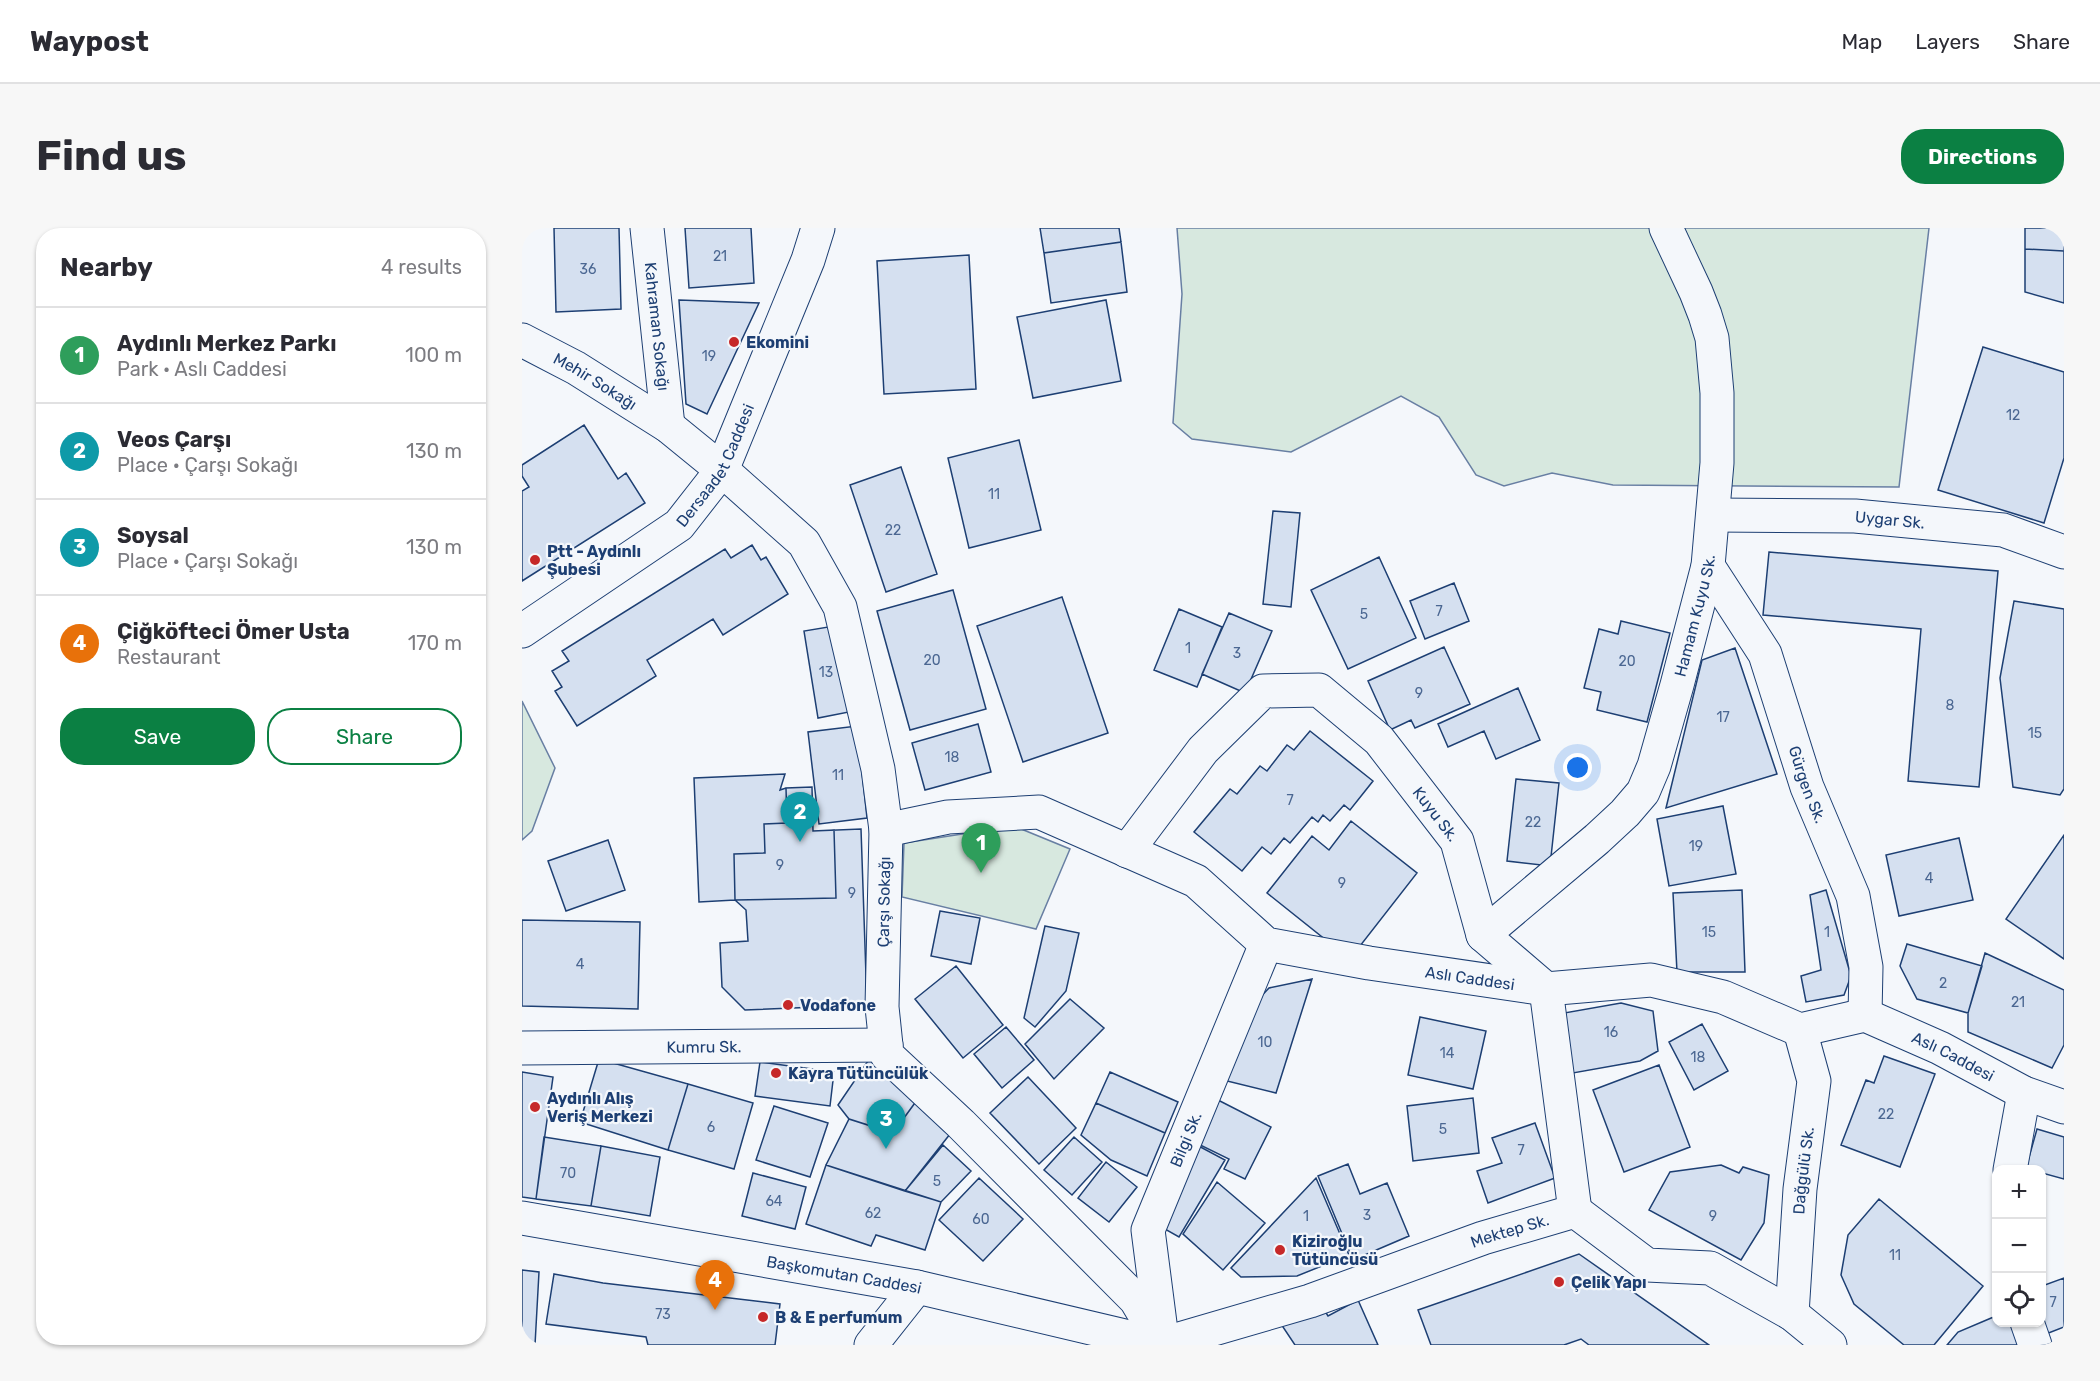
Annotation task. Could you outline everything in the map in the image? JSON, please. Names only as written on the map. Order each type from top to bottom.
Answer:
[{"type":"street","name":"Kahraman Sokağı","points":[[647,228],[668,426]]},
{"type":"street","name":"Dersaadet Caddesi","points":[[522,631],[680,525],[722,470],[808,260],[818,228]]},
{"type":"street","name":"Hamam Kuyu Sk.","points":[[1483,935],[1597,839],[1625,813],[1643,792],[1654,766],[1708,566],[1717,463],[1717,393],[1712,338],[1706,315],[1666,228]]},
{"type":"street","name":"Mehir Sokağı","points":[[522,340],[576,368],[668,426]]},
{"type":"street","name":"Çarşı Sokağı","points":[[668,426],[722,470],[804,543],[840,607],[878,769],[886,830],[882,1007],[887,1056],[961,1124],[1136,1300],[1163,1345]]},
{"type":"street","name":"Uygar Sk.","points":[[1713,515],[1855,516],[2003,530],[2064,552]]},
{"type":"street","name":"Gürgen Sk.","points":[[1708,566],[1765,654],[1807,787],[1853,896],[1866,967],[1865,1015]]},
{"type":"street","name":"Kuyu Sk.","points":[[1127,851],[1203,750],[1263,691],[1319,690],[1379,740],[1457,841],[1483,935]]},
{"type":"street","points":[[886,830],[948,817],[1038,812],[1196,881],[1266,944]]},
{"type":"street","points":[[1483,935],[1546,989],[1575,1211],[1647,1265],[1710,1268],[1792,1314],[1830,1345]]},
{"type":"street","name":"Aslı Caddesi","points":[[1266,944],[1369,963],[1546,989],[1651,980],[1723,997],[1800,1030]]},
{"type":"street","name":"Bilgi Sk.","points":[[1163,1345],[1148,1230],[1266,944]]},
{"type":"street","points":[[1800,1030],[1865,1015]]},
{"type":"street","name":"Aslı Caddesi","points":[[1865,1015],[1940,1048],[2024,1093],[2064,1107]]},
{"type":"street","name":"Dağgülü Sk.","points":[[1792,1314],[1800,1189],[1814,1082],[1800,1030]]},
{"type":"street","name":"Kumru Sk.","points":[[522,1048],[886,1045]]},
{"type":"street","points":[[2011,1165],[2024,1093]]},
{"type":"street","name":"Mektep Sk.","points":[[1163,1345],[1310,1301],[1484,1238],[1575,1211]]},
{"type":"street","name":"Başkomutan Caddesi","points":[[522,1218],[917,1287],[1163,1345]]},
{"type":"street","points":[[871,1345],[917,1287]]},
{"type":"street","points":[[2028,1327],[2035,1345]]},
{"type":"shaded area","points":[[1177,228],[1929,228],[1899,487],[1613,485],[1552,473],[1504,486],[1476,475],[1439,417],[1401,396],[1291,452],[1192,439],[1173,423],[1182,294]]},
{"type":"shaded area","points":[[522,701],[555,768],[532,831],[522,840]]},
{"type":"shaded area","points":[[1014,826],[1070,849],[1036,929],[902,897],[904,843]]},
{"type":"building","points":[[554,228],[619,228],[621,309],[556,312]]},
{"type":"building","points":[[685,228],[751,228],[754,283],[689,288]]},
{"type":"building","points":[[1040,228],[1119,228],[1121,242],[1044,253]]},
{"type":"building","points":[[2025,228],[2064,228],[2064,251],[2025,249]]},
{"type":"building","points":[[2025,228],[2064,228],[2064,303],[2025,292]]},
{"type":"building","points":[[1121,242],[1127,292],[1051,303],[1044,253]]},
{"type":"building","points":[[969,255],[976,389],[884,394],[877,261]]},
{"type":"building","points":[[679,300],[759,303],[707,414],[686,404]]},
{"type":"building","points":[[1106,300],[1121,381],[1033,398],[1017,317]]},
{"type":"building","points":[[1983,347],[2064,372],[2064,458],[2044,523],[1938,490]]},
{"type":"building","points":[[584,425],[618,479],[626,473],[645,503],[522,581],[522,491],[529,487],[522,476],[522,465]]},
{"type":"building","points":[[1019,440],[1041,530],[969,548],[948,458]]},
{"type":"building","points":[[901,467],[937,574],[886,592],[850,485]]},
{"type":"building","points":[[1273,511],[1300,513],[1291,607],[1263,604]]},
{"type":"building","points":[[752,545],[761,560],[766,557],[788,594],[723,635],[713,619],[647,660],[656,676],[577,726],[555,691],[562,687],[552,671],[569,661],[562,651],[725,549],[731,558]]},
{"type":"building","points":[[1769,552],[1998,571],[1979,787],[1908,781],[1921,629],[1763,615]]},
{"type":"building","points":[[1379,557],[1416,638],[1348,669],[1311,590]]},
{"type":"building","points":[[1454,583],[1469,621],[1425,639],[1410,601]]},
{"type":"building","points":[[953,590],[986,709],[910,730],[877,611]]},
{"type":"building","points":[[1062,597],[1108,733],[1023,762],[977,626]]},
{"type":"building","points":[[2014,601],[2064,609],[2064,789],[2060,795],[2013,787],[2000,678]]},
{"type":"building","points":[[1179,609],[1222,627],[1197,687],[1154,670]]},
{"type":"building","points":[[1229,613],[1272,631],[1245,693],[1202,674]]},
{"type":"building","points":[[1621,621],[1670,633],[1647,722],[1597,710],[1601,692],[1584,688],[1599,629],[1618,634]]},
{"type":"building","points":[[834,626],[849,712],[818,718],[804,631]]},
{"type":"building","points":[[1444,647],[1470,704],[1415,728],[1411,720],[1390,730],[1368,681]]},
{"type":"building","points":[[1735,648],[1777,774],[1666,808],[1702,660]]},
{"type":"building","points":[[1518,688],[1540,740],[1496,759],[1484,731],[1448,747],[1438,724]]},
{"type":"building","points":[[978,724],[991,772],[925,790],[912,743]]},
{"type":"building","points":[[857,726],[867,818],[819,824],[808,732]]},
{"type":"building","points":[[1310,731],[1373,781],[1350,810],[1344,805],[1330,821],[1323,815],[1318,822],[1312,817],[1290,843],[1284,838],[1271,854],[1262,847],[1242,871],[1194,832],[1230,789],[1237,794],[1260,766],[1267,771],[1287,745],[1294,750]]},
{"type":"building","points":[[785,774],[780,790],[812,787],[813,831],[861,829],[867,1005],[745,1010],[722,987],[720,943],[748,941],[746,910],[735,900],[699,902],[694,778]]},
{"type":"building","points":[[1516,779],[1559,783],[1550,866],[1507,861]]},
{"type":"building","points":[[812,787],[813,831],[834,830],[836,898],[735,900],[734,854],[765,853],[764,824],[787,823],[786,788]]},
{"type":"building","points":[[1723,806],[1736,874],[1669,886],[1657,819]]},
{"type":"building","points":[[1351,821],[1417,873],[1360,946],[1326,940],[1267,893],[1312,836],[1329,850]]},
{"type":"building","points":[[2064,835],[2064,959],[2006,919]]},
{"type":"building","points":[[1959,838],[1973,900],[1899,916],[1886,855]]},
{"type":"building","points":[[608,840],[625,890],[566,911],[548,861]]},
{"type":"building","points":[[1742,890],[1745,972],[1677,972],[1673,893]]},
{"type":"building","points":[[1826,890],[1851,976],[1844,995],[1806,1002],[1801,976],[1821,970],[1810,895]]},
{"type":"building","points":[[940,911],[980,918],[971,964],[931,956]]},
{"type":"building","points":[[522,920],[640,922],[638,1009],[522,1006]]},
{"type":"building","points":[[1045,926],[1079,933],[1066,991],[1035,1027],[1024,1018]]},
{"type":"building","points":[[1907,944],[1982,966],[1968,1013],[1917,999],[1900,966]]},
{"type":"building","points":[[1985,953],[2064,990],[2064,1045],[2052,1068],[1968,1032],[1968,1013]]},
{"type":"building","points":[[956,966],[1003,1025],[963,1058],[915,999]]},
{"type":"building","points":[[1312,979],[1276,1093],[1223,1080],[1253,1005],[1269,988]]},
{"type":"building","points":[[1070,999],[1104,1028],[1054,1079],[1025,1044]]},
{"type":"building","points":[[1621,1003],[1653,1011],[1658,1051],[1640,1061],[1573,1073],[1564,1013]]},
{"type":"building","points":[[1420,1017],[1486,1031],[1473,1089],[1408,1075]]},
{"type":"building","points":[[1702,1024],[1728,1071],[1694,1090],[1669,1042]]},
{"type":"building","points":[[1006,1027],[1034,1060],[1002,1088],[974,1054]]},
{"type":"building","points":[[1884,1056],[1935,1074],[1900,1167],[1841,1145],[1866,1080],[1874,1083]]},
{"type":"building","points":[[870,1058],[920,1096],[893,1133],[849,1119],[838,1105]]},
{"type":"building","points":[[599,1059],[688,1084],[668,1150],[580,1122]]},
{"type":"building","points":[[760,1062],[834,1072],[830,1106],[755,1096]]},
{"type":"building","points":[[1659,1065],[1690,1147],[1624,1172],[1593,1090]]},
{"type":"building","name":"Aydınlı Alış Veriş Merkezi","points":[[522,1072],[553,1077],[536,1199],[522,1197]]},
{"type":"building","points":[[1110,1072],[1178,1102],[1165,1133],[1096,1103]]},
{"type":"building","points":[[1028,1077],[1076,1128],[1039,1164],[990,1113]]},
{"type":"building","points":[[688,1084],[753,1103],[734,1169],[668,1150]]},
{"type":"building","points":[[920,1096],[954,1129],[905,1191],[826,1165],[849,1119],[893,1133]]},
{"type":"building","points":[[1473,1098],[1479,1153],[1413,1161],[1407,1106]]},
{"type":"building","points":[[1216,1099],[1271,1127],[1245,1179],[1224,1169],[1229,1159],[1194,1142]]},
{"type":"building","points":[[1096,1103],[1165,1133],[1147,1176],[1111,1160],[1081,1135]]},
{"type":"building","points":[[774,1106],[828,1123],[810,1177],[756,1160]]},
{"type":"building","points":[[1535,1123],[1555,1178],[1488,1203],[1477,1171],[1502,1163],[1492,1138]]},
{"type":"building","points":[[2037,1129],[2064,1137],[2064,1179],[2046,1174],[2046,1165],[2027,1165]]},
{"type":"building","points":[[544,1137],[601,1146],[591,1206],[536,1199]]},
{"type":"building","points":[[1074,1137],[1102,1162],[1072,1195],[1044,1170]]},
{"type":"building","points":[[1193,1143],[1225,1160],[1179,1237],[1163,1228]]},
{"type":"building","points":[[943,1145],[971,1171],[941,1202],[905,1191]]},
{"type":"building","points":[[601,1146],[660,1157],[650,1216],[591,1206]]},
{"type":"building","points":[[1106,1162],[1137,1187],[1109,1222],[1078,1198]]},
{"type":"building","points":[[1348,1164],[1360,1194],[1387,1183],[1409,1236],[1353,1260],[1318,1176]]},
{"type":"building","points":[[826,1165],[941,1202],[925,1250],[876,1235],[871,1246],[806,1224]]},
{"type":"building","points":[[1721,1165],[1739,1173],[1743,1167],[1769,1175],[1764,1223],[1741,1260],[1649,1210],[1670,1172]]},
{"type":"building","points":[[753,1173],[806,1187],[795,1229],[742,1216]]},
{"type":"building","points":[[979,1178],[1023,1219],[983,1261],[939,1220]]},
{"type":"building","points":[[1316,1178],[1349,1255],[1297,1276],[1241,1277],[1231,1268]]},
{"type":"building","points":[[1217,1182],[1265,1223],[1223,1270],[1183,1234]]},
{"type":"building","points":[[1879,1199],[1983,1286],[1934,1345],[1904,1345],[1854,1304],[1841,1275],[1848,1235]]},
{"type":"building","name":"Çelik Yapı","points":[[1579,1254],[1709,1345],[1589,1345],[1581,1339],[1564,1345],[1431,1345],[1418,1310]]},
{"type":"building","name":"Çelik Yapı","points":[[1579,1254],[1709,1345],[1589,1345],[1581,1339],[1564,1345],[1431,1345],[1418,1310]]},
{"type":"building","points":[[522,1270],[539,1272],[535,1345],[522,1345]]},
{"type":"building","points":[[554,1274],[603,1283],[780,1304],[775,1345],[648,1345],[646,1337],[546,1324]]},
{"type":"building","points":[[2064,1278],[2064,1327],[2046,1334],[2044,1327],[2046,1327],[2046,1285]]},
{"type":"building","points":[[1358,1300],[1378,1345],[1295,1345],[1281,1324],[1320,1303],[1328,1316]]},
{"type":"building","points":[[1992,1318],[1992,1327],[2015,1327],[2022,1345],[1947,1345],[1958,1332]]},
{"type":"place","name":"Ekomini","points":[[734,342]]},
{"type":"place","name":"Ptt - Aydınlı Şubesi","points":[[535,560]]},
{"type":"place","name":"Veos Çarşı","points":[[800,842]]},
{"type":"place","name":"Aydınlı Merkez Parkı","points":[[981,873]]},
{"type":"place","name":"Vodafone","points":[[788,1005]]},
{"type":"place","name":"Kayra Tütüncülük","points":[[776,1073]]},
{"type":"place","name":"Aydınlı Alış Veriş Merkezi","points":[[535,1107]]},
{"type":"place","name":"Soysal","points":[[886,1149]]},
{"type":"place","name":"Kiziroğlu Tütüncüsü","points":[[1280,1250]]},
{"type":"place","name":"Çelik Yapı","points":[[1559,1282]]},
{"type":"place","name":"Çiğköfteci Ömer Usta","points":[[715,1310]]},
{"type":"place","name":"B & E perfumum","points":[[763,1317]]}]
